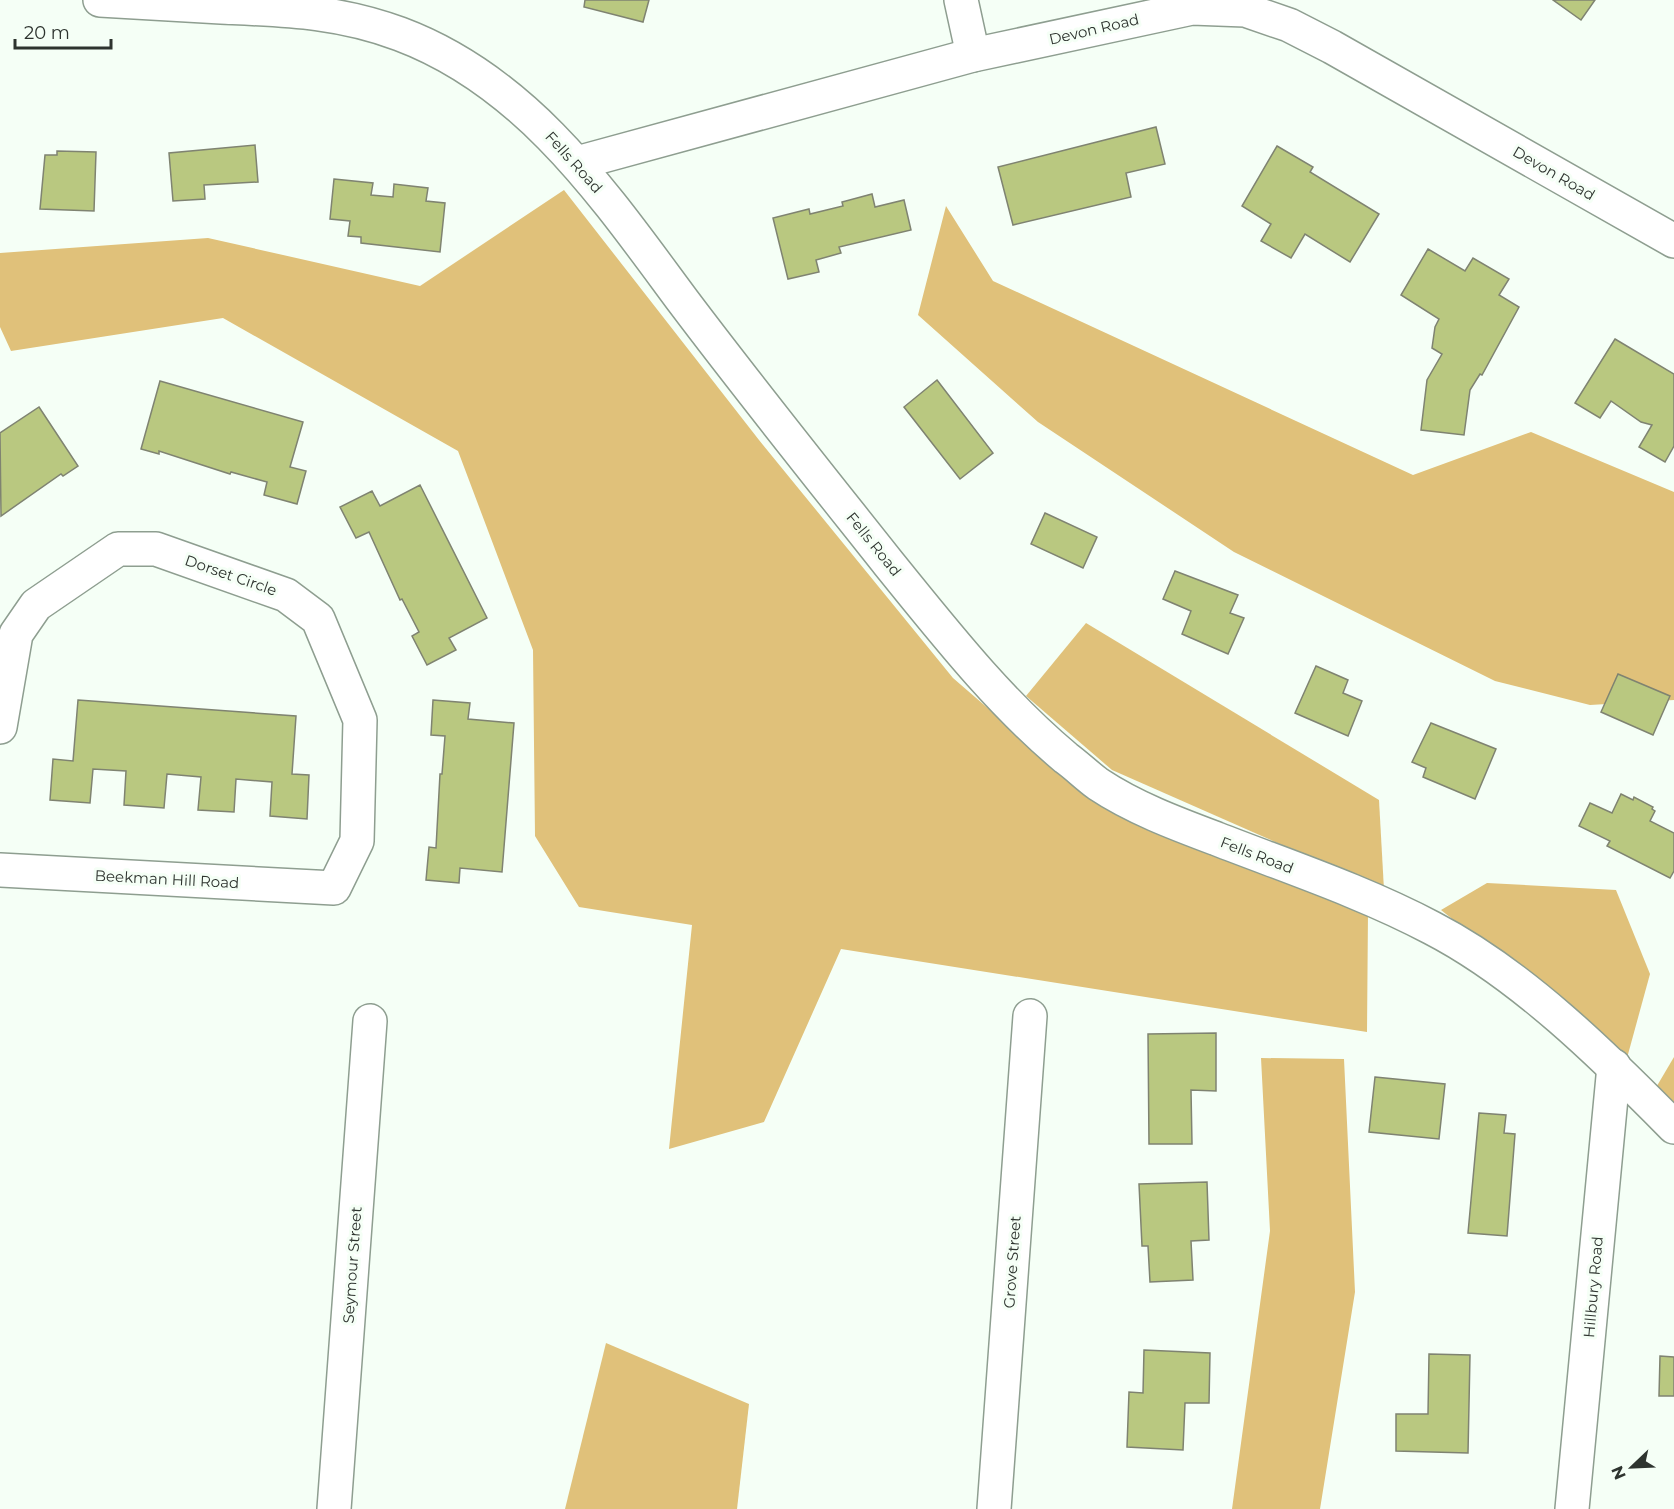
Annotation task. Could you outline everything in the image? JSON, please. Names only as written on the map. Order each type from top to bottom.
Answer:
[{"type":"street","name":"Fells Road","points":[[100,0],[291,4],[402,34],[444,54],[485,78],[526,111],[577,163],[608,200],[741,378],[968,663],[1027,726],[1098,784],[1167,820],[1332,884],[1434,928],[1494,967],[1551,1011],[1614,1066],[1674,1127]]},
{"type":"street","points":[[961,0],[973,55]]},
{"type":"street","name":"Devon Road","points":[[577,163],[973,55],[1192,8],[1245,10],[1289,25],[1332,47],[1674,241]]},
{"type":"street","name":"Dorset Circle","points":[[0,727],[16,634],[36,605],[118,549],[156,549],[286,595],[318,619],[360,720],[357,841],[334,888]]},
{"type":"street","name":"Beekman Hill Road","points":[[0,870],[334,888]]},
{"type":"street","name":"Grove Street","points":[[994,1509],[1030,1016]]},
{"type":"street","name":"Seymour Street","points":[[334,1509],[370,1021]]},
{"type":"street","name":"Hillbury Road","points":[[1572,1509],[1614,1066]]},
{"type":"shaded area","points":[[564,190],[759,440],[953,678],[1095,801],[1368,912],[1367,1032],[841,949],[764,1122],[669,1149],[692,925],[579,907],[535,836],[533,650],[458,451],[223,318],[11,351],[0,327],[0,253],[208,238],[420,286]]},
{"type":"shaded area","points":[[946,206],[993,281],[1413,475],[1531,432],[1674,492],[1674,700],[1590,705],[1495,681],[1234,552],[1038,422],[918,315]]},
{"type":"shaded area","points":[[1086,623],[1379,800],[1384,890],[1112,770],[1026,696]]},
{"type":"shaded area","points":[[1487,883],[1616,890],[1650,974],[1627,1058],[1441,910]]},
{"type":"shaded area","points":[[1674,1057],[1674,1118],[1651,1096]]},
{"type":"shaded area","points":[[1261,1058],[1344,1059],[1355,1292],[1320,1509],[1232,1509],[1270,1231]]},
{"type":"shaded area","points":[[606,1343],[749,1404],[737,1509],[565,1509]]},
{"type":"building","points":[[585,0],[649,0],[643,22],[584,7]]},
{"type":"building","points":[[1553,0],[1595,0],[1581,20]]},
{"type":"building","points":[[1156,127],[1165,164],[1126,173],[1131,197],[1013,225],[998,167]]},
{"type":"building","points":[[255,145],[258,182],[204,185],[205,199],[173,201],[169,153]]},
{"type":"building","points":[[1277,146],[1313,167],[1310,172],[1379,214],[1350,262],[1305,234],[1291,258],[1261,241],[1271,224],[1242,206]]},
{"type":"building","points":[[57,151],[96,152],[94,211],[40,209],[45,155],[57,155]]},
{"type":"building","points":[[334,179],[373,183],[371,195],[393,197],[394,184],[428,188],[426,201],[445,203],[440,252],[361,243],[361,237],[348,236],[350,221],[330,219]]},
{"type":"building","points":[[872,194],[875,207],[904,200],[911,230],[839,247],[841,253],[816,260],[819,272],[788,279],[773,218],[809,209],[810,214],[843,206],[842,202]]},
{"type":"building","points":[[1428,249],[1465,271],[1473,258],[1509,279],[1499,295],[1519,307],[1482,375],[1480,374],[1470,390],[1464,435],[1421,430],[1427,380],[1442,354],[1432,348],[1435,327],[1439,319],[1401,295]]},
{"type":"building","points":[[1615,339],[1674,374],[1674,446],[1665,462],[1639,447],[1652,425],[1641,422],[1611,401],[1600,418],[1575,403]]},
{"type":"building","points":[[937,380],[993,453],[960,479],[904,407]]},
{"type":"building","points":[[160,381],[303,422],[290,467],[306,471],[297,504],[264,495],[267,482],[231,472],[230,474],[159,451],[159,454],[141,449]]},
{"type":"building","points":[[39,407],[78,466],[63,476],[61,474],[1,516],[0,433]]},
{"type":"building","points":[[420,485],[487,618],[449,638],[456,650],[427,665],[412,636],[419,632],[402,599],[400,600],[369,532],[356,538],[340,507],[372,491],[380,506]]},
{"type":"building","points":[[1045,513],[1097,537],[1083,568],[1031,544]]},
{"type":"building","points":[[1175,571],[1238,595],[1230,613],[1244,618],[1228,654],[1182,634],[1191,611],[1163,599]]},
{"type":"building","points":[[1316,666],[1348,680],[1343,693],[1362,701],[1348,736],[1295,713]]},
{"type":"building","points":[[1618,674],[1670,696],[1653,735],[1601,712]]},
{"type":"building","points":[[78,700],[296,716],[292,774],[309,775],[307,819],[270,816],[272,782],[236,779],[234,812],[198,810],[201,777],[167,774],[164,808],[124,805],[126,771],[93,769],[90,803],[50,800],[53,759],[73,761]]},
{"type":"building","points":[[433,700],[470,703],[468,719],[514,723],[502,872],[460,868],[459,883],[426,880],[429,847],[436,848],[440,774],[442,774],[445,736],[431,735]]},
{"type":"building","points":[[1431,723],[1496,749],[1475,799],[1423,777],[1426,768],[1412,762]]},
{"type":"building","points":[[1621,794],[1633,800],[1634,797],[1653,807],[1655,811],[1650,821],[1674,833],[1674,871],[1670,878],[1607,846],[1610,841],[1579,826],[1590,803],[1612,813]]},
{"type":"building","points":[[1216,1033],[1216,1091],[1191,1090],[1192,1144],[1149,1144],[1148,1034]]},
{"type":"building","points":[[1375,1077],[1445,1084],[1439,1139],[1369,1132]]},
{"type":"building","points":[[1479,1113],[1506,1115],[1504,1133],[1515,1134],[1507,1236],[1468,1233]]},
{"type":"building","points":[[1207,1182],[1209,1240],[1191,1241],[1193,1280],[1150,1282],[1148,1246],[1142,1246],[1139,1184]]},
{"type":"building","points":[[1144,1350],[1210,1353],[1209,1403],[1185,1403],[1183,1450],[1127,1447],[1129,1392],[1143,1393]]},
{"type":"building","points":[[1429,1354],[1470,1355],[1468,1453],[1396,1451],[1396,1414],[1428,1414]]},
{"type":"building","points":[[1660,1356],[1674,1357],[1674,1396],[1659,1396]]}]
